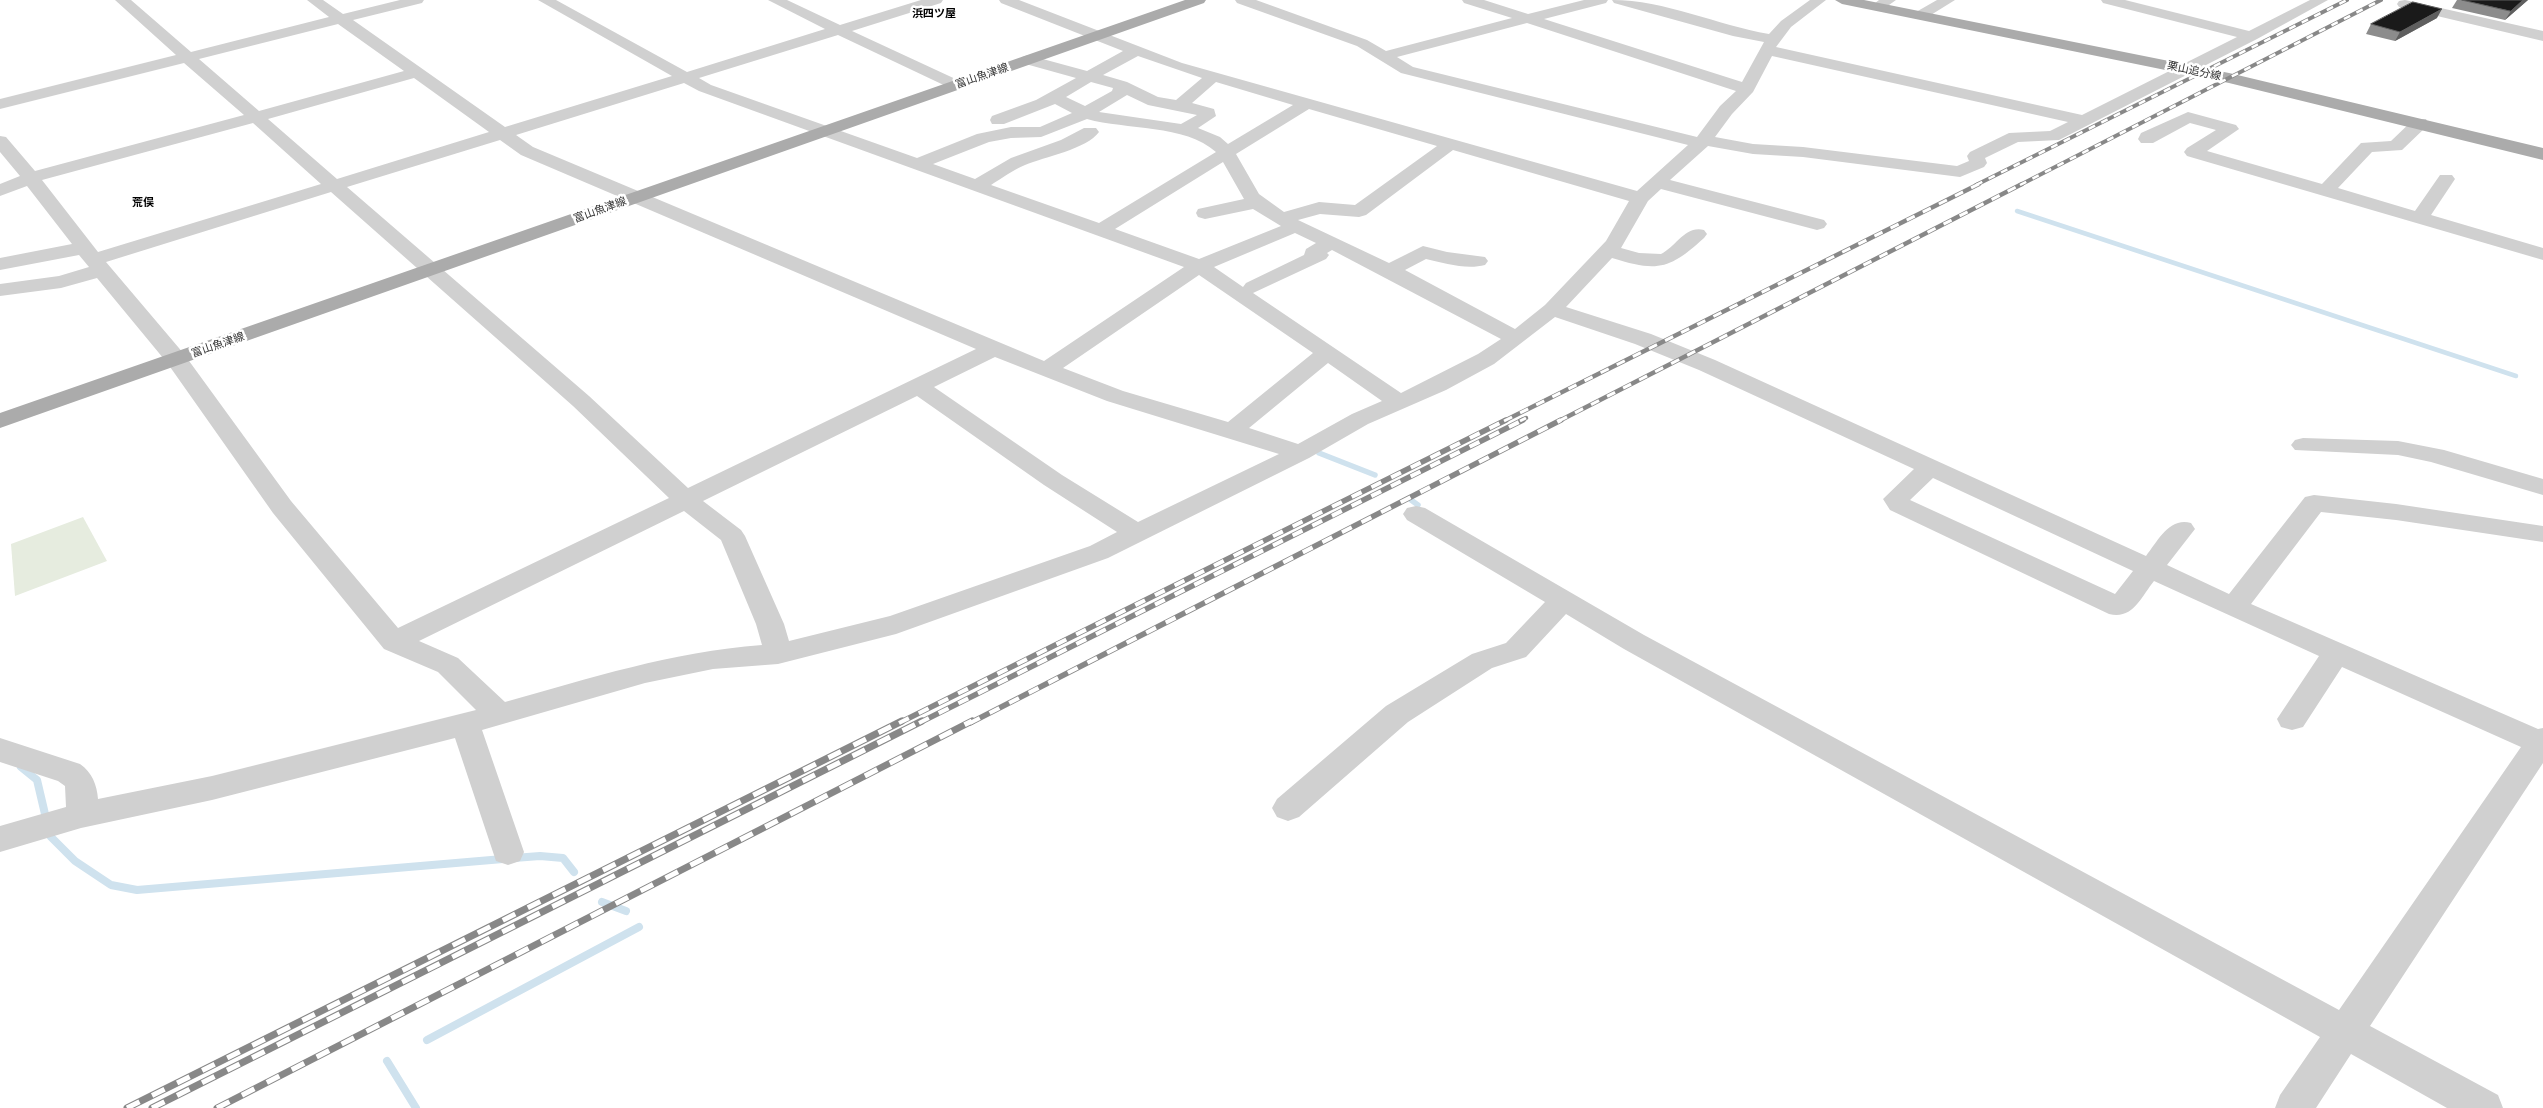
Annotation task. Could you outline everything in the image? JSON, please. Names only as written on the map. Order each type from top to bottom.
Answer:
[{"type":"main road","name":"富山魚津線","points":[[0,421],[1199,0]]},
{"type":"main road","name":"栗山追分線","points":[[1842,0],[1883,3],[1920,15],[2188,69],[2420,123],[2543,154]]},
{"type":"street","points":[[122,0],[580,401],[686,500],[732,536],[770,624],[778,654]]},
{"type":"street","points":[[314,0],[527,150],[994,349],[1115,396],[1300,453]]},
{"type":"street","points":[[0,104],[417,0]]},
{"type":"street","points":[[545,0],[705,88],[1199,266],[1398,401]]},
{"type":"street","points":[[776,0],[956,85]]},
{"type":"street","points":[[0,264],[93,259],[335,187],[936,0]]},
{"type":"street","points":[[1006,0],[1136,52],[1213,77],[1640,198]]},
{"type":"street","points":[[1242,0],[1362,43],[1392,64],[1407,70],[1702,142],[1753,149],[1803,152],[1960,172],[1978,163],[1976,156],[2015,137],[2052,136],[2188,69],[2321,0]]},
{"type":"street","points":[[1469,0],[1747,89]]},
{"type":"street","points":[[1383,56],[1601,0]]},
{"type":"street","points":[[1619,0],[1770,44],[2084,120]]},
{"type":"street","points":[[0,839],[81,815],[212,788],[465,724],[645,673],[713,659],[778,654],[896,624],[1099,552],[1300,453],[1360,418],[1438,385],[1486,359],[1516,338],[1552,309],[1608,250],[1640,198],[1702,142],[1726,110],[1747,89],[1770,44],[1786,24],[1819,0]]},
{"type":"street","points":[[1920,15],[1948,0]]},
{"type":"street","points":[[2108,0],[2252,36]]},
{"type":"street","points":[[2404,4],[2543,36]]},
{"type":"street","points":[[998,120],[1042,104],[1089,76],[1136,52]]},
{"type":"street","points":[[1028,60],[1121,85],[1154,102],[1180,105],[1208,113],[1208,116],[1183,130]]},
{"type":"street","points":[[0,190],[31,178],[416,73]]},
{"type":"street","points":[[1180,105],[1213,77]]},
{"type":"street","points":[[917,165],[941,152],[1008,132],[1043,132],[1106,103],[1120,93],[1121,85]]},
{"type":"street","points":[[1054,97],[1084,112],[1115,120],[1183,130],[1214,141],[1228,154],[1245,189],[1258,202],[1290,222],[1389,271],[1516,338]]},
{"type":"street","points":[[1101,230],[1228,154],[1306,104]]},
{"type":"street","points":[[2147,139],[2147,137],[2188,117],[2230,129],[2192,152],[2543,254]]},
{"type":"street","points":[[2325,191],[2367,147],[2396,146],[2420,123]]},
{"type":"street","points":[[976,186],[1017,162],[1067,144],[1089,140]]},
{"type":"street","points":[[1046,369],[1199,266],[1318,208],[1359,210],[1450,144]]},
{"type":"street","points":[[3,150],[31,178],[93,259],[176,359],[282,508],[394,642],[448,665],[499,714]]},
{"type":"street","points":[[2420,218],[2446,179]]},
{"type":"street","points":[[1657,182],[1688,192],[1817,224]]},
{"type":"street","points":[[1206,213],[1258,202]]},
{"type":"street","points":[[1608,250],[1631,258],[1658,260],[1670,257],[1697,234]]},
{"type":"street","points":[[1253,287],[1319,255],[1313,252],[1332,242]]},
{"type":"street","points":[[1389,271],[1423,252],[1447,258],[1478,261]]},
{"type":"street","points":[[1,291],[61,282],[93,259]]},
{"type":"street","points":[[1552,309],[1643,339],[1707,365],[2234,607],[2542,742],[2294,1108]]},
{"type":"street","points":[[394,642],[994,349]]},
{"type":"street","points":[[1231,431],[1327,353]]},
{"type":"street","points":[[918,386],[1053,480],[1138,534]]},
{"type":"street","points":[[2304,445],[2398,448],[2435,455],[2543,487]]},
{"type":"street","points":[[1932,467],[1896,499],[1898,504],[2119,607],[2152,569],[2182,529]]},
{"type":"street","points":[[2234,607],[2314,503],[2396,512],[2543,534]]},
{"type":"street","points":[[1416,514],[1562,601],[2484,1108]]},
{"type":"street","points":[[1288,808],[1396,714],[1482,661],[1516,650],[1562,601]]},
{"type":"street","points":[[2292,719],[2337,652]]},
{"type":"street","points":[[465,724],[508,852]]},
{"type":"street","points":[[0,750],[51,766],[75,777],[82,793],[81,815]]},
{"type":"shaded area","points":[[83,517],[107,561],[15,596],[11,544]]},
{"type":"building","points":[[2462,0],[2523,0],[2511,11]]},
{"type":"building","points":[[2413,2],[2442,9],[2400,32],[2371,24]]},
{"type":"waterway","points":[[2017,211],[2516,376]]},
{"type":"waterway","points":[[1319,453],[1375,475]]},
{"type":"waterway","points":[[1411,500],[1418,505]]},
{"type":"waterway","points":[[21,767],[37,780],[45,814]]},
{"type":"waterway","points":[[51,837],[75,861],[111,885],[137,890],[503,859]]},
{"type":"waterway","points":[[514,858],[540,856],[563,858],[574,872]]},
{"type":"waterway","points":[[602,902],[626,911]]},
{"type":"waterway","points":[[427,1040],[639,927]]},
{"type":"waterway","points":[[387,1061],[416,1108]]},
{"type":"railway","points":[[1976,185],[2347,0]]},
{"type":"railway","points":[[2020,185],[2381,0]]},
{"type":"railway","points":[[1504,421],[1979,184]]},
{"type":"railway","points":[[1559,421],[2022,184]]},
{"type":"railway","points":[[1520,421],[1526,418]]},
{"type":"railway","points":[[899,723],[1506,420]]},
{"type":"railway","points":[[919,723],[1523,420]]},
{"type":"railway","points":[[970,723],[1561,420]]},
{"type":"railway","points":[[127,1108],[902,721]]},
{"type":"railway","points":[[152,1108],[922,721]]},
{"type":"railway","points":[[217,1108],[972,721]]},
{"type":"district","name":"浜四ツ屋","points":[[934,14]]},
{"type":"district","name":"荒俣","points":[[143,203]]}]
